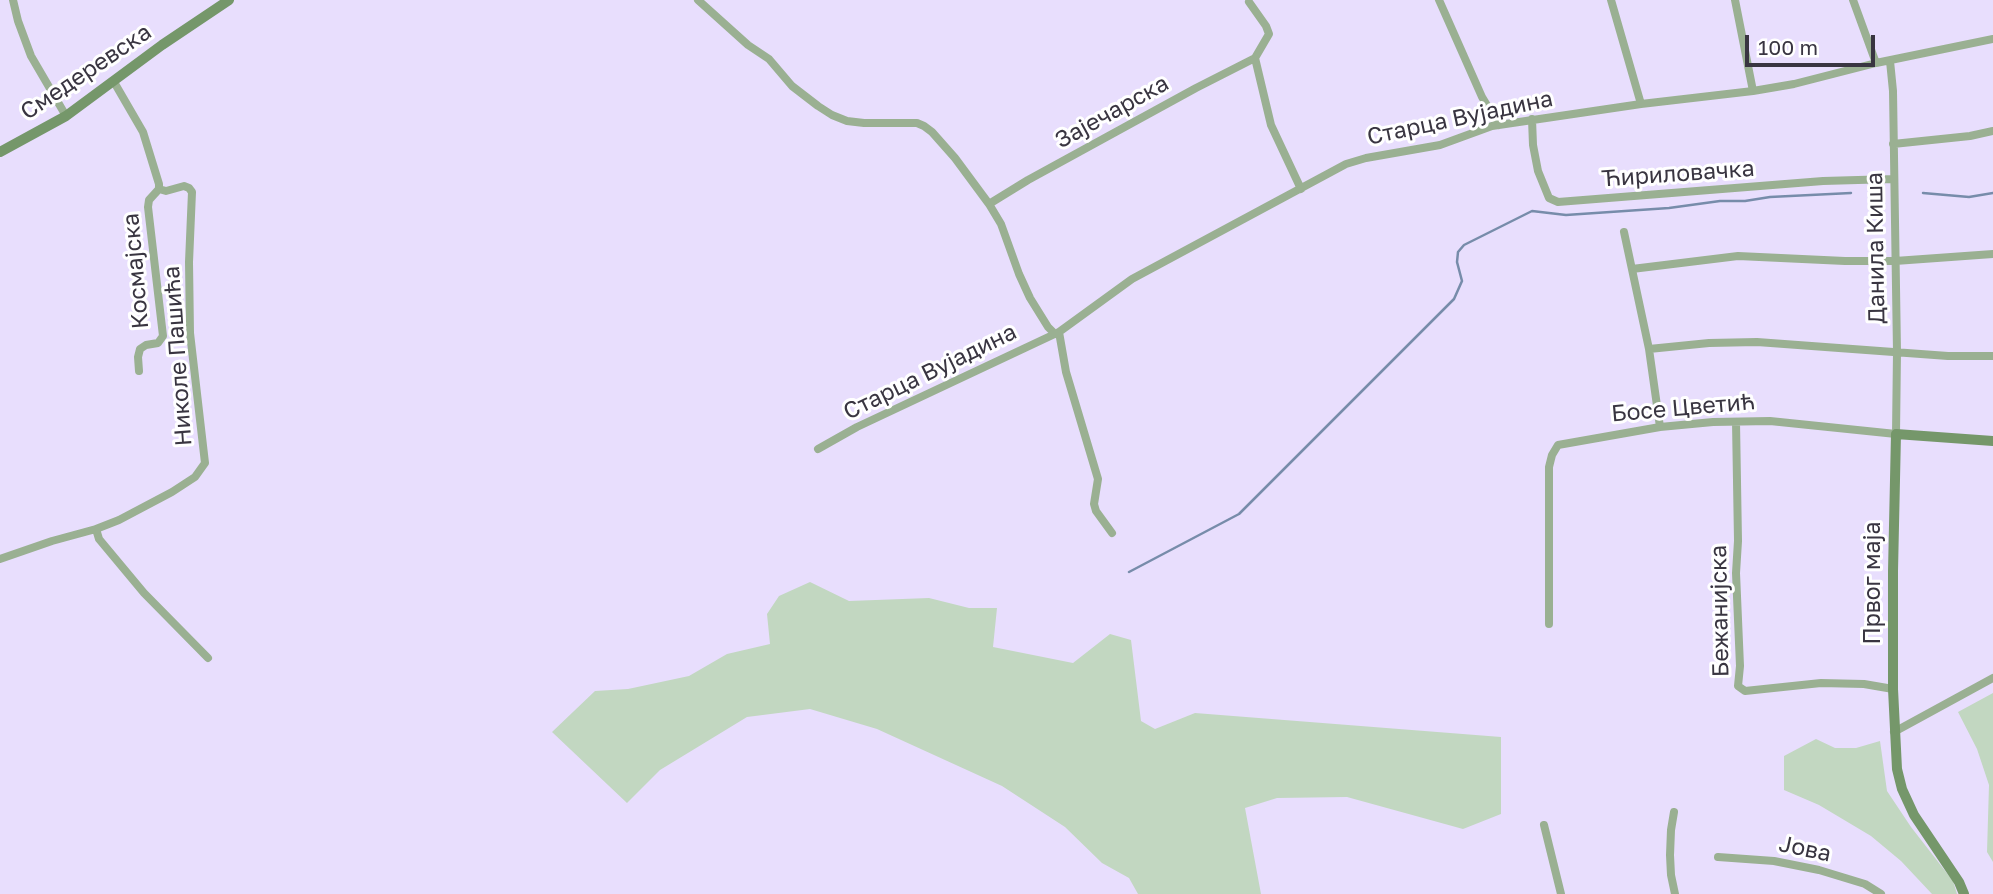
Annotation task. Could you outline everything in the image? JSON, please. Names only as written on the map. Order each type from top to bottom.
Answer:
[{"type":"street","points":[[13,0],[31,56],[66,116]]},
{"type":"street","name":"Смедеревска","points":[[0,152],[66,116],[162,45],[229,0]]},
{"type":"street","points":[[698,0],[748,45],[769,59],[792,86],[832,115],[863,124],[917,123],[932,132],[955,158],[1001,224],[1018,274],[1030,298],[1048,327],[1057,333],[1098,479],[1094,505],[1112,533]]},
{"type":"street","points":[[1439,0],[1482,97],[1499,125]]},
{"type":"street","points":[[1611,0],[1641,104]]},
{"type":"street","points":[[1735,0],[1753,91]]},
{"type":"street","points":[[1853,0],[1876,63]]},
{"type":"street","points":[[1249,2],[1269,34],[1255,58],[1275,136],[1301,189]]},
{"type":"street","name":"Старца Вујадина","points":[[818,449],[857,427],[1057,333],[1132,279],[1357,160],[1440,145],[1499,125],[1794,84],[1876,63],[1993,39]]},
{"type":"street","name":"Зајечарска","points":[[989,204],[1048,169],[1255,58]]},
{"type":"street","name":"Данила Киша","points":[[1891,61],[1896,434]]},
{"type":"street","name":"Космајска","points":[[114,82],[143,132],[159,184],[159,189],[149,200],[148,207],[163,336],[158,343],[140,349],[139,371]]},
{"type":"street","name":"Ћириловачка","points":[[1532,119],[1538,171],[1549,198],[1559,202],[1823,181],[1893,179]]},
{"type":"street","points":[[1893,144],[1993,131]]},
{"type":"street","name":"Николе Пашића","points":[[96,529],[172,492],[195,477],[205,463],[190,333],[192,192],[184,186],[166,191],[159,189]]},
{"type":"street","points":[[1624,232],[1649,349],[1660,427]]},
{"type":"street","points":[[1632,269],[1738,256],[1895,261],[1993,254]]},
{"type":"street","points":[[1649,349],[1709,343],[1757,342],[1948,356],[1993,356]]},
{"type":"street","name":"Босе Цветић","points":[[1549,624],[1549,467],[1553,451],[1562,443],[1660,427],[1770,421],[1993,441]]},
{"type":"street","name":"Бежанијска","points":[[1736,422],[1736,573],[1740,666],[1738,686],[1745,691],[1821,683],[1864,684],[1893,689]]},
{"type":"street","name":"Првог маја","points":[[1896,434],[1893,571],[1895,754],[1902,789],[1914,815],[1959,882],[1964,894]]},
{"type":"street","points":[[0,559],[96,529],[99,539],[144,593],[208,658]]},
{"type":"street","points":[[1894,732],[1993,678]]},
{"type":"street","points":[[1674,812],[1670,855],[1675,894]]},
{"type":"street","points":[[1544,825],[1561,894]]},
{"type":"street","name":"Јова","points":[[1718,857],[1774,861],[1819,870],[1865,884],[1881,894]]},
{"type":"green space","points":[[810,582],[849,601],[929,598],[969,608],[997,608],[993,647],[1073,663],[1110,634],[1131,640],[1141,721],[1155,729],[1195,713],[1501,737],[1501,814],[1463,829],[1347,797],[1277,798],[1245,808],[1261,894],[1138,894],[1129,878],[1102,863],[1065,827],[1002,786],[877,729],[810,709],[747,717],[660,770],[627,803],[552,732],[595,691],[628,689],[689,676],[727,654],[770,644],[767,614],[779,596]]},
{"type":"green space","points":[[1993,693],[1993,862],[1987,852],[1989,785],[1977,749],[1958,712]]},
{"type":"green space","points":[[1816,739],[1835,748],[1856,748],[1880,741],[1887,791],[1953,881],[1957,894],[1932,894],[1901,861],[1871,836],[1819,805],[1784,790],[1784,756]]},
{"type":"waterway","points":[[1129,572],[1239,514],[1454,299],[1462,281],[1457,262],[1458,252],[1464,245],[1532,211],[1566,215],[1770,197],[1851,193]]},
{"type":"waterway","points":[[1923,193],[1969,197],[1993,193]]}]
